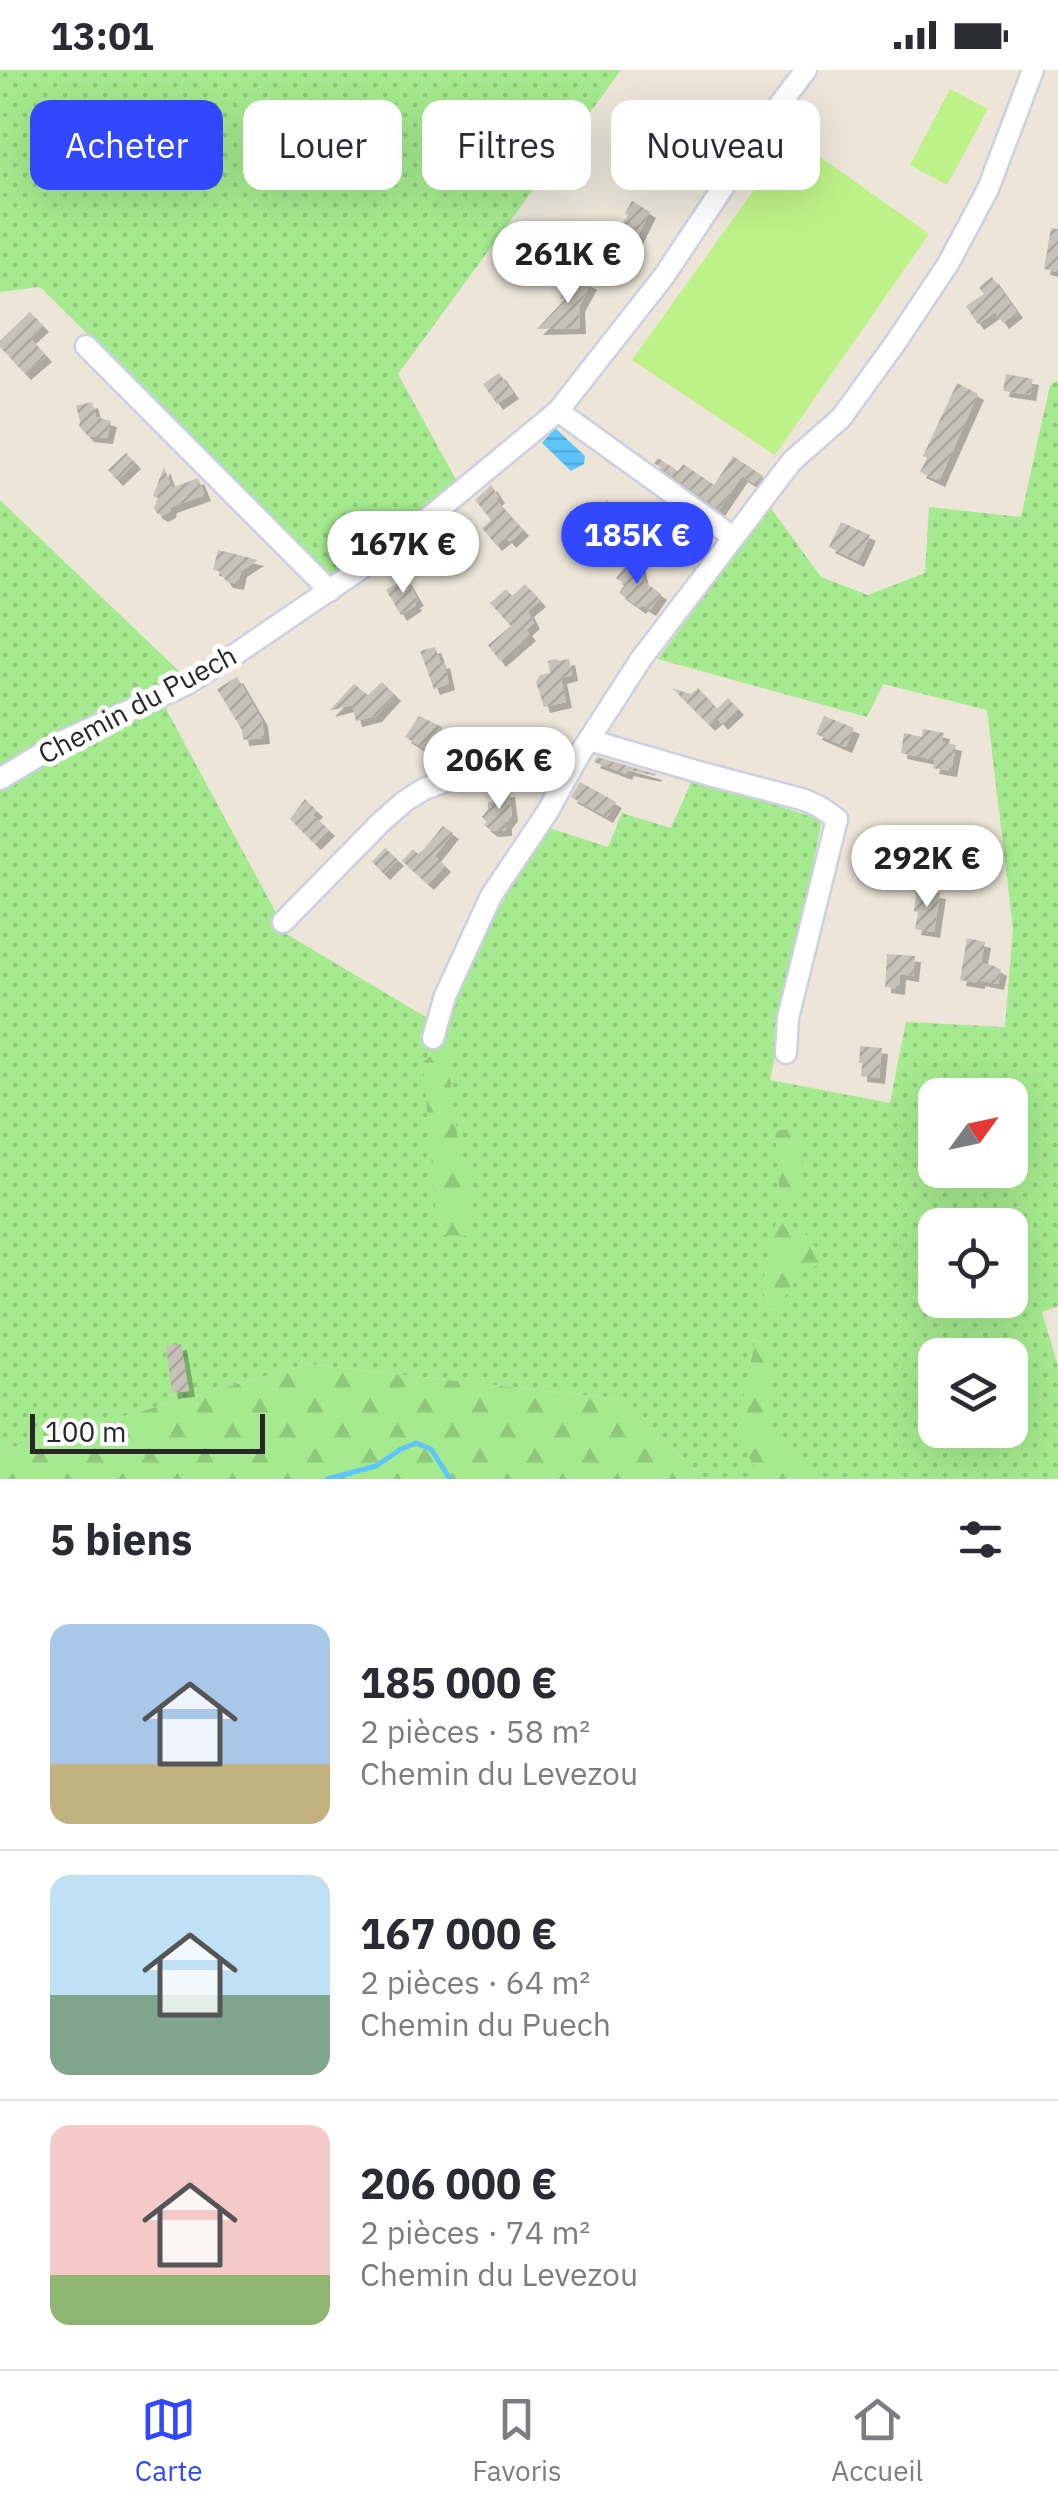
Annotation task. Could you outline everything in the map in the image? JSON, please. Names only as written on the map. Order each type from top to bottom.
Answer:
[{"type":"street","name":"Chemin du Puech","points":[[0,779],[63,741],[183,686],[234,655],[397,544],[558,410],[664,276],[806,70]]},
{"type":"street","points":[[434,1038],[445,996],[484,898],[548,811],[641,658],[792,461],[841,418],[948,264],[988,190],[1033,70]]},
{"type":"street","points":[[86,346],[330,591]]},
{"type":"street","points":[[558,410],[733,537]]},
{"type":"street","points":[[283,922],[405,801],[424,789],[474,771],[584,747],[706,774],[805,800],[836,819],[788,1018],[786,1053]]},
{"type":"green space","points":[[0,70],[621,70],[591,111],[591,100],[422,100],[422,190],[533,190],[398,374],[459,485],[336,580],[40,287],[0,292]]},
{"type":"green space","points":[[950,89],[988,109],[947,185],[910,165]]},
{"type":"green space","points":[[820,157],[929,234],[775,455],[632,360],[754,190],[820,190]]},
{"type":"green space","points":[[1058,380],[1058,1306],[1042,1312],[1058,1366],[1058,1479],[706,1479],[616,1399],[308,1364],[0,1451],[0,500],[183,675],[166,709],[288,935],[429,1019],[549,828],[608,847],[622,813],[671,828],[693,778],[822,820],[770,1080],[890,1103],[906,1022],[1005,1027],[1013,928],[987,710],[883,684],[867,717],[658,659],[770,507],[821,577],[868,595],[925,573],[929,507],[1021,517],[1050,385]]},
{"type":"green space","points":[[448,1044],[458,1140],[475,1193],[468,1236],[438,1235],[423,1062]]},
{"type":"green space","points":[[802,1127],[803,1194],[780,1199],[775,1131]]},
{"type":"green space","points":[[776,1221],[804,1232],[827,1262],[799,1272],[778,1309],[764,1300],[764,1275]]},
{"type":"green space","points":[[757,1332],[770,1351],[767,1406],[775,1442],[816,1479],[761,1479],[736,1434]]},
{"type":"green space","points":[[308,1364],[616,1399],[706,1479],[0,1479],[0,1451]]},
{"type":"water","points":[[555,428],[585,456],[584,464],[571,471],[542,443]]},
{"type":"building","points":[[632,201],[650,212],[633,246],[615,235]]},
{"type":"building","points":[[1051,228],[1058,229],[1058,272],[1044,269]]},
{"type":"building","points":[[572,274],[591,284],[579,306],[580,328],[537,329],[565,299],[560,299]]},
{"type":"building","points":[[992,277],[1017,312],[1003,323],[995,312],[978,324],[966,306],[984,294],[979,287]]},
{"type":"building","points":[[30,312],[43,326],[30,338],[46,356],[25,374],[0,347],[0,341]]},
{"type":"building","points":[[499,373],[513,393],[497,404],[483,384]]},
{"type":"building","points":[[1006,374],[1033,379],[1030,395],[1003,391]]},
{"type":"building","points":[[957,383],[978,394],[939,481],[920,472],[927,458],[923,456]]},
{"type":"building","points":[[92,402],[96,417],[111,421],[107,438],[88,436],[79,426],[76,406]]},
{"type":"building","points":[[126,453],[135,463],[117,480],[108,470]]},
{"type":"building","points":[[733,456],[763,476],[756,485],[742,476],[719,510],[654,463],[658,458],[678,471],[683,464],[714,485]]},
{"type":"building","points":[[164,467],[172,488],[198,478],[205,495],[171,507],[162,516],[157,513],[154,508],[158,498],[153,496]]},
{"type":"building","points":[[491,485],[499,497],[496,500],[523,530],[510,542],[506,537],[496,545],[482,528],[491,520],[475,500]]},
{"type":"building","points":[[607,500],[619,515],[622,512],[626,516],[636,507],[648,521],[636,532],[631,526],[606,548],[598,539],[598,531],[604,526],[593,513]]},
{"type":"building","points":[[841,522],[870,535],[858,561],[829,547]]},
{"type":"building","points":[[218,550],[258,560],[241,571],[238,584],[227,582],[219,571],[213,570]]},
{"type":"building","points":[[639,562],[643,581],[661,594],[650,610],[642,605],[640,608],[619,593],[625,584],[616,578],[627,564]]},
{"type":"building","points":[[405,578],[418,600],[401,615],[386,590]]},
{"type":"building","points":[[525,584],[540,601],[528,611],[534,623],[526,630],[530,635],[500,661],[488,645],[511,626],[490,603],[506,589],[512,596]]},
{"type":"building","points":[[435,647],[441,663],[444,662],[449,684],[434,689],[420,651]]},
{"type":"building","points":[[569,659],[572,675],[561,678],[566,702],[544,707],[536,682],[540,675],[550,673],[548,661]]},
{"type":"building","points":[[237,677],[262,720],[264,738],[243,740],[242,730],[217,689]]},
{"type":"building","points":[[382,682],[395,695],[376,716],[356,721],[352,705],[329,711],[354,684],[368,695]]},
{"type":"building","points":[[672,688],[691,694],[698,688],[717,709],[728,698],[738,709],[722,724],[717,718],[709,725]]},
{"type":"building","points":[[419,716],[442,727],[442,732],[456,741],[459,759],[441,763],[405,737]]},
{"type":"building","points":[[824,716],[854,728],[846,747],[816,734]]},
{"type":"building","points":[[923,729],[944,733],[942,742],[956,745],[951,771],[933,768],[935,760],[901,753],[904,733],[922,737]]},
{"type":"building","points":[[597,757],[656,774],[628,770],[626,774],[594,762]]},
{"type":"building","points":[[580,782],[616,802],[607,817],[571,797]]},
{"type":"building","points":[[509,791],[512,815],[506,830],[492,831],[484,825],[487,822],[482,817],[488,802],[494,802],[493,793]]},
{"type":"building","points":[[305,799],[317,811],[313,815],[329,830],[315,844],[290,819]]},
{"type":"building","points":[[443,826],[453,833],[435,856],[445,866],[428,884],[402,861],[413,849],[418,854],[424,849]]},
{"type":"building","points":[[385,848],[398,860],[384,874],[372,862]]},
{"type":"building","points":[[917,889],[940,893],[934,932],[915,929]]},
{"type":"building","points":[[967,938],[985,942],[981,963],[1001,970],[998,984],[960,980]]},
{"type":"building","points":[[887,954],[915,956],[913,976],[900,974],[899,989],[885,987]]},
{"type":"building","points":[[860,1046],[882,1048],[879,1078],[861,1076]]},
{"type":"building","points":[[181,1344],[189,1391],[172,1393],[166,1346]]},
{"type":"waterway","points":[[327,1479],[376,1466],[416,1443],[431,1449],[450,1479]]}]
